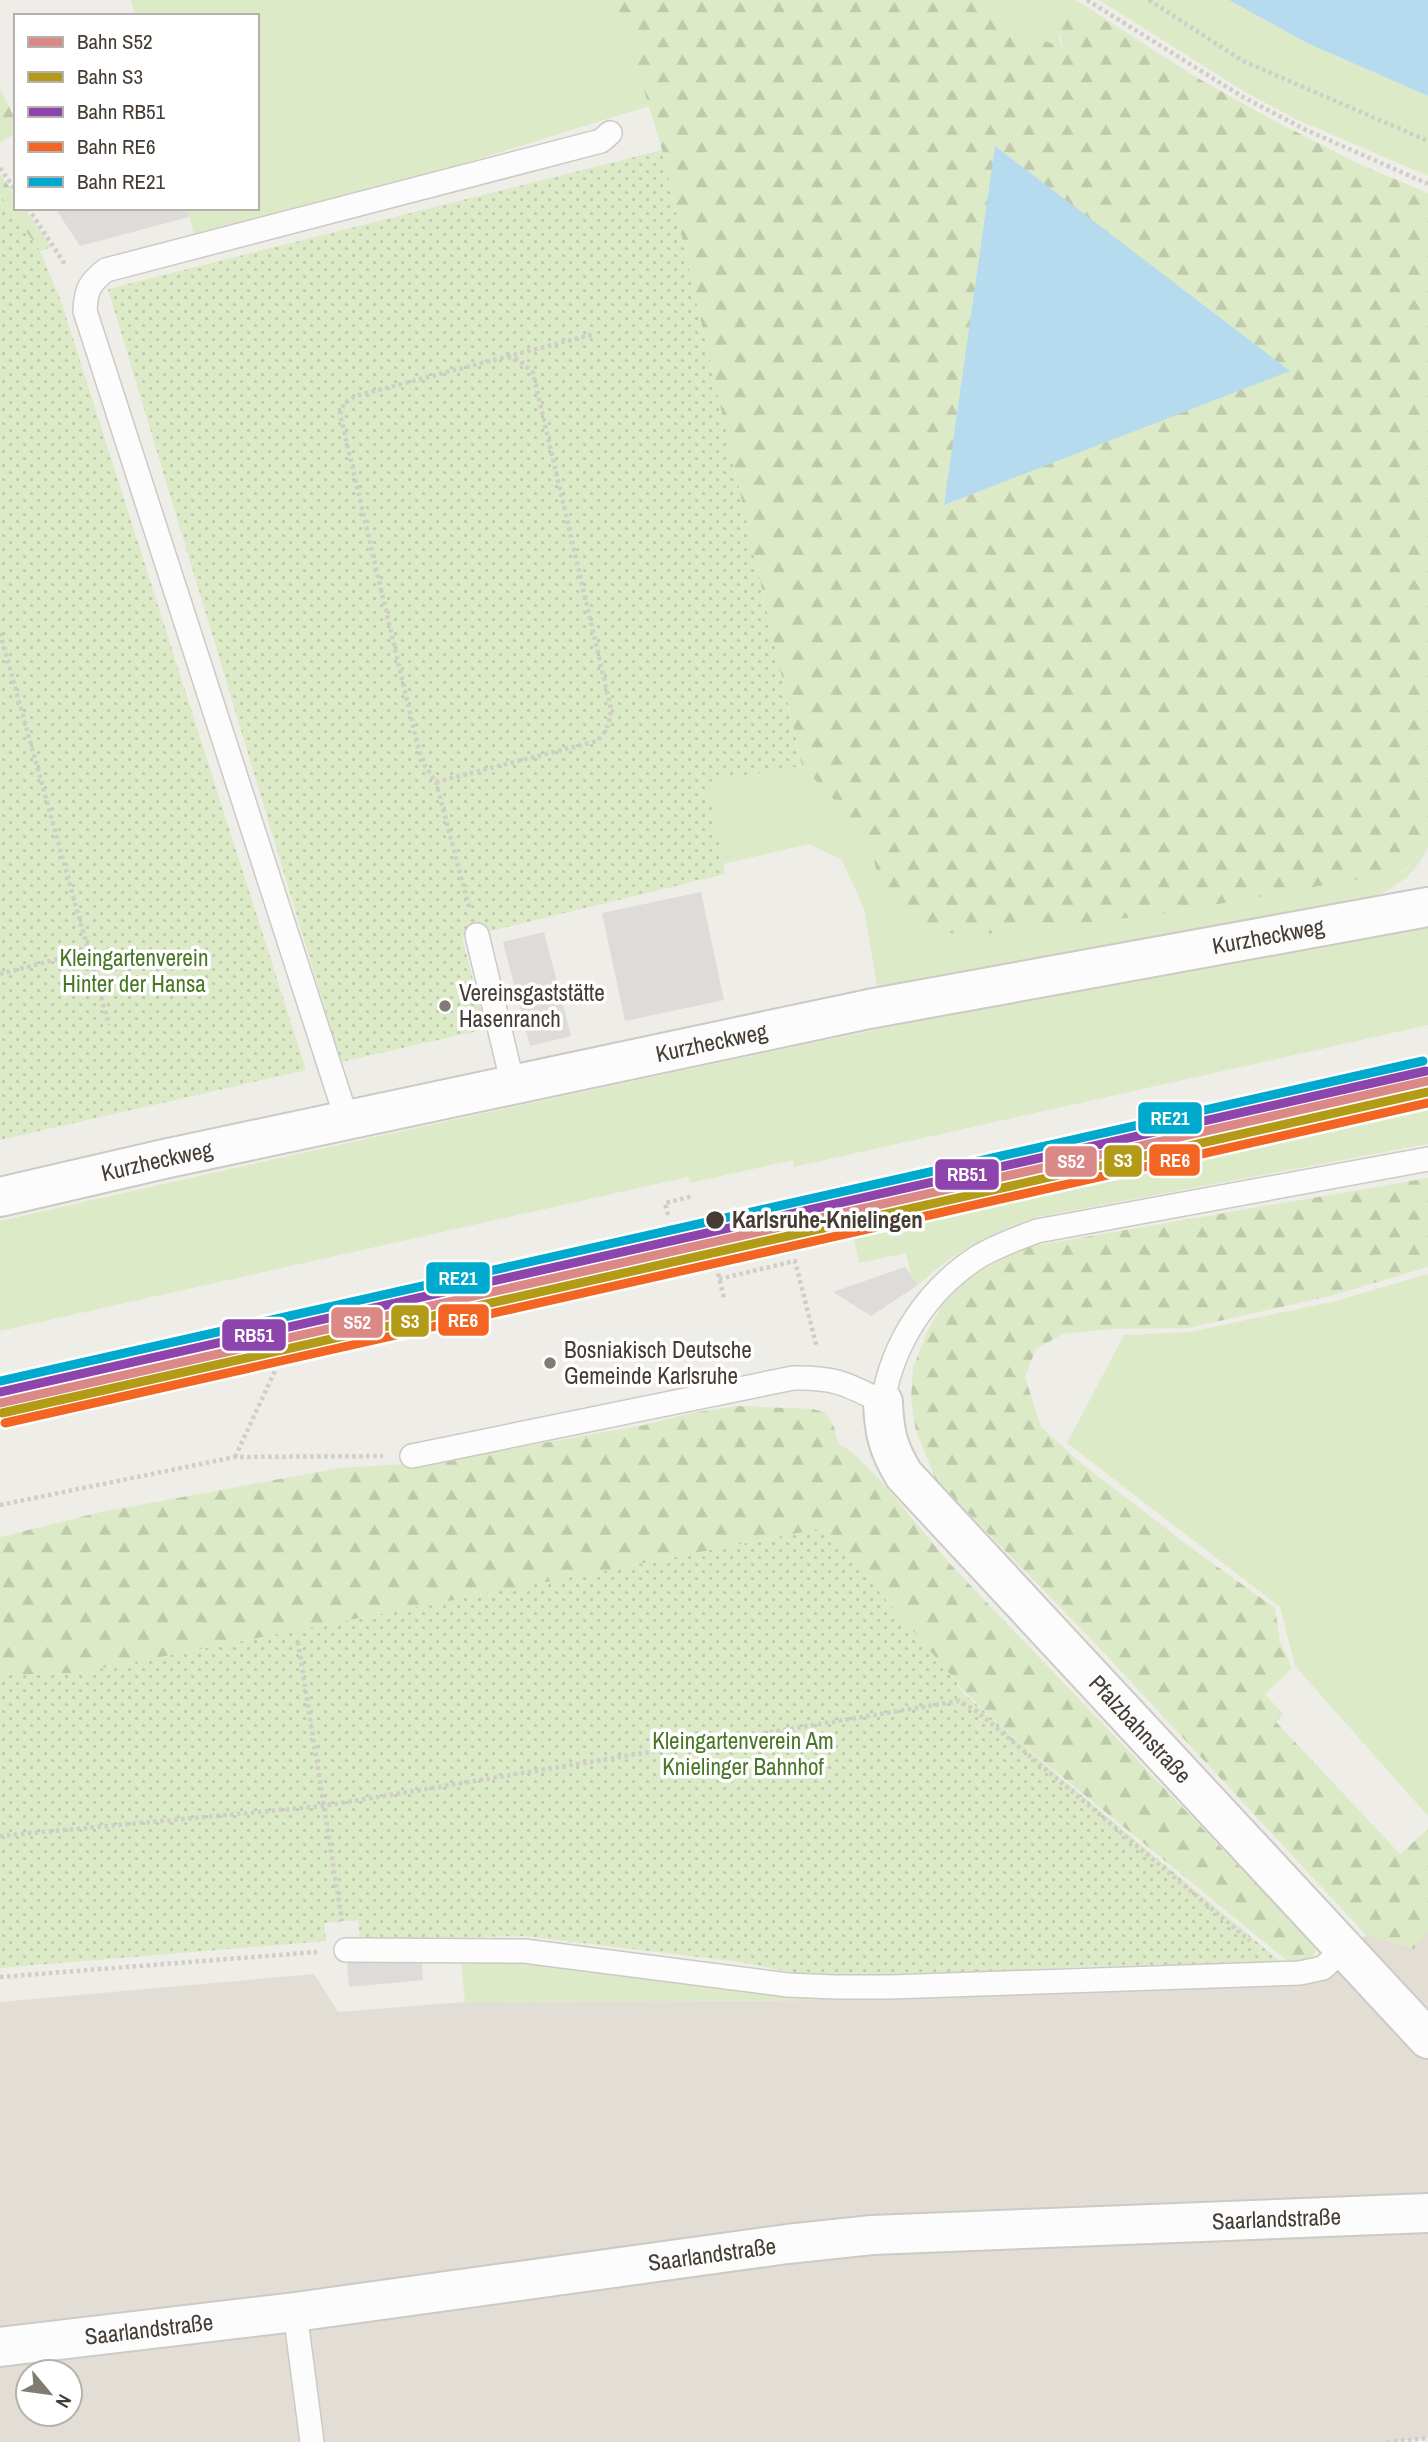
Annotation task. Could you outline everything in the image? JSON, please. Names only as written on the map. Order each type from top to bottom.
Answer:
[{"type":"street","name":"Kurzheckweg","points":[[0,1197],[869,1009],[1428,907]]},
{"type":"street","name":"Pfalzbahnstraße","points":[[883,1402],[884,1430],[892,1455],[904,1475],[1428,2039]]},
{"type":"street","name":"Saarlandstraße","points":[[0,2347],[295,2312],[787,2244],[872,2235],[1428,2213]]},
{"type":"lane","points":[[347,1120],[85,311],[86,293],[94,279],[106,270],[601,141],[610,132]]},
{"type":"lane","points":[[477,935],[513,1085]]},
{"type":"lane","points":[[412,1456],[793,1378],[824,1377],[845,1383],[883,1402],[887,1377],[918,1314],[946,1282],[976,1258],[1000,1245],[1037,1231],[1428,1159]]},
{"type":"lane","points":[[345,1950],[524,1951],[788,1985],[890,1987],[1288,1973],[1323,1968],[1343,1949]]},
{"type":"lane","points":[[295,2312],[312,2442]]},
{"type":"path","points":[[1087,0],[1243,97],[1304,129],[1428,184]]},
{"type":"path","points":[[1149,0],[1243,61],[1428,141]]},
{"type":"path","points":[[0,169],[14,188]]},
{"type":"path","points":[[29,210],[62,257],[85,311]]},
{"type":"path","points":[[477,935],[436,782],[421,760],[340,415],[344,403],[355,396],[594,334]]},
{"type":"path","points":[[436,782],[597,740],[606,732],[610,723],[611,709],[533,373],[519,360],[507,357]]},
{"type":"path","points":[[0,633],[110,1024]]},
{"type":"path","points":[[0,974],[89,951]]},
{"type":"path","points":[[668,1215],[665,1203],[693,1196]]},
{"type":"path","points":[[713,1253],[724,1298]]},
{"type":"path","points":[[719,1279],[795,1262],[824,1377]]},
{"type":"path","points":[[235,1457],[275,1371]]},
{"type":"path","points":[[0,1505],[235,1457],[412,1456]]},
{"type":"path","points":[[0,1977],[345,1950],[298,1642]]},
{"type":"path","points":[[0,1836],[323,1806],[959,1700],[985,1718],[1288,1973]]},
{"type":"path","points":[[1388,2442],[1428,2438]]},
{"type":"shaded area","points":[[56,210],[187,210],[189,217],[80,246]]},
{"type":"shaded area","points":[[701,892],[724,1000],[625,1021],[602,913]]},
{"type":"shaded area","points":[[544,932],[571,1036],[530,1046],[503,942]]},
{"type":"shaded area","points":[[905,1267],[918,1285],[871,1316],[833,1292]]},
{"type":"shaded area","points":[[1428,1908],[1428,2438],[1389,2442],[0,2442],[0,2002],[314,1974],[338,2012],[465,2002],[838,2000],[1313,1980],[1366,1935]]},
{"type":"shaded area","points":[[346,1950],[421,1950],[423,1980],[349,1987]]},
{"type":"green space","points":[[131,0],[613,0],[649,106],[381,189],[194,235],[188,210],[259,210],[259,14],[135,14]]},
{"type":"green space","points":[[613,0],[981,0],[1033,35],[1063,49],[1059,28],[1066,12],[1099,17],[1269,118],[1359,164],[1428,193],[1428,844],[1404,871],[1162,914],[985,934],[947,933],[914,922],[884,898],[874,861],[847,813],[802,766],[662,150],[631,47]]},
{"type":"green space","points":[[981,0],[1076,0],[1180,67],[1099,17],[1066,12],[1058,35],[1063,49],[1033,35]]},
{"type":"green space","points":[[1099,0],[1229,0],[1307,43],[1428,96],[1428,176],[1298,120],[1250,95]]},
{"type":"green space","points":[[0,88],[14,117],[14,134],[0,143]]},
{"type":"green space","points":[[662,150],[802,766],[707,782],[725,874],[462,938],[486,1029],[341,1062],[108,289]]},
{"type":"green space","points":[[0,174],[14,193],[14,210],[25,210],[52,247],[40,251],[0,195]]},
{"type":"green space","name":"Kleingartenverein Hinter der Hansa","points":[[0,195],[40,251],[61,301],[306,1070],[0,1140]]},
{"type":"green space","points":[[802,766],[847,813],[874,861],[884,898],[1404,872],[1428,844],[1428,847],[1408,875],[1380,895],[878,990],[864,909],[842,860],[809,844],[723,864],[706,782]]},
{"type":"green space","points":[[1428,920],[1428,1025],[794,1167],[793,1160],[690,1183],[688,1177],[0,1331],[0,1221],[712,1064]]},
{"type":"green space","points":[[1428,1110],[1428,1144],[1037,1217],[974,1244],[918,1285],[911,1274],[906,1253],[859,1263],[854,1239]]},
{"type":"green space","points":[[1428,1178],[1428,1267],[1330,1296],[1188,1328],[1111,1329],[1063,1334],[1036,1349],[1025,1377],[1041,1427],[1082,1464],[1275,1608],[1280,1641],[1292,1668],[1265,1694],[1283,1714],[1276,1722],[1400,1854],[1428,1829],[1428,1932],[1414,1949],[1366,1935],[1093,1641],[936,1480],[916,1431],[911,1399],[913,1368],[927,1332],[943,1304],[969,1278],[1021,1248]]},
{"type":"green space","points":[[1428,1274],[1428,1816],[1295,1666],[1280,1607],[1067,1443],[1124,1335],[1189,1332],[1332,1302]]},
{"type":"green space","points":[[738,1406],[813,1409],[826,1413],[834,1427],[838,1443],[853,1453],[880,1480],[951,1565],[1310,1941],[1316,1950],[1310,1959],[1295,1967],[1010,1734],[959,1686],[824,1528],[78,1673],[0,1675],[0,1537],[101,1512],[340,1468],[436,1462]]},
{"type":"green space","name":"Kleingartenverein Am Knielinger Bahnhof","points":[[824,1528],[956,1681],[960,1690],[1281,1962],[1074,1967],[901,1976],[805,1975],[741,1962],[524,1936],[360,1940],[358,1920],[324,1923],[326,1941],[0,1968],[0,1675],[78,1673]]},
{"type":"green space","points":[[509,1959],[838,2000],[465,2002],[461,1960]]},
{"type":"water","points":[[1229,0],[1428,0],[1428,96],[1307,43]]},
{"type":"water","points":[[995,146],[1290,371],[944,505]]},
{"type":"rail line","name":"RE21","points":[[0,1381],[1423,1061]]},
{"type":"rail line","name":"RB51","points":[[0,1392],[1426,1071]]},
{"type":"rail line","name":"S52","points":[[0,1403],[1428,1081]]},
{"type":"rail line","name":"S3","points":[[2,1413],[1428,1092]]},
{"type":"rail line","name":"RE6","points":[[5,1423],[1428,1103]]},
{"type":"place","name":"Vereinsgaststätte Hasenranch","points":[[445,1006]]},
{"type":"place","name":"Karlsruhe-Knielingen","points":[[715,1220]]},
{"type":"place","name":"Bosniakisch Deutsche Gemeinde Karlsruhe","points":[[550,1363]]}]
